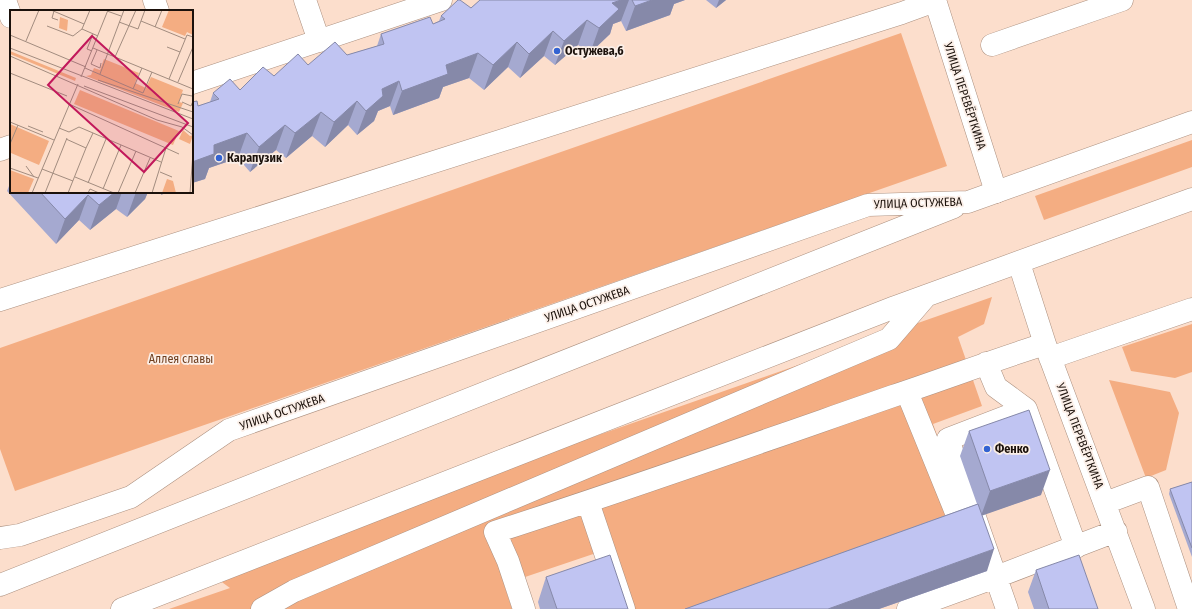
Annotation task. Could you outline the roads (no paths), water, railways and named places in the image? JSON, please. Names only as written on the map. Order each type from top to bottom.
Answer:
[{"type":"main road","points":[[5,0],[10,14]]},
{"type":"main road","points":[[154,0],[158,10]]},
{"type":"main road","points":[[305,0],[319,41]]},
{"type":"main road","points":[[193,83],[441,0]]},
{"type":"main road","points":[[992,45],[1122,0]]},
{"type":"main road","points":[[0,300],[902,13],[935,1]]},
{"type":"main road","name":"УЛИЦА ПЕРЕВЁРТКИНА","points":[[935,1],[996,192]]},
{"type":"main road","name":"УЛИЦА ОСТУЖЕВА","points":[[0,538],[20,535],[130,497],[229,430],[861,207],[868,205],[968,202],[1192,122]]},
{"type":"main road","points":[[0,150],[10,146]]},
{"type":"main road","points":[[122,609],[927,295],[1019,263],[1192,199]]},
{"type":"main road","points":[[0,585],[968,202]]},
{"type":"main road","name":"УЛИЦА ПЕРЕВЁРТКИНА","points":[[1019,263],[1048,351],[1144,609]]},
{"type":"main road","points":[[262,609],[301,588],[889,339],[927,295]]},
{"type":"main road","points":[[524,609],[496,532],[588,502],[907,392],[986,363],[1048,351],[1192,309]]},
{"type":"main road","points":[[986,363],[996,387],[1026,409],[1076,547]]},
{"type":"main road","points":[[907,392],[955,510],[978,523]]},
{"type":"main road","points":[[1008,609],[948,439],[1026,409]]},
{"type":"main road","points":[[1105,503],[1148,487],[1189,609]]},
{"type":"main road","points":[[588,502],[624,609]]},
{"type":"main road","points":[[908,609],[1116,531]]},
{"type":"place","name":"Остужева,6","points":[[557,51]]},
{"type":"place","name":"Карапузик","points":[[219,158]]},
{"type":"place","name":"Фенко","points":[[987,449]]},
{"type":"park label","name":"Аллея славы","points":[[181,359]]}]
